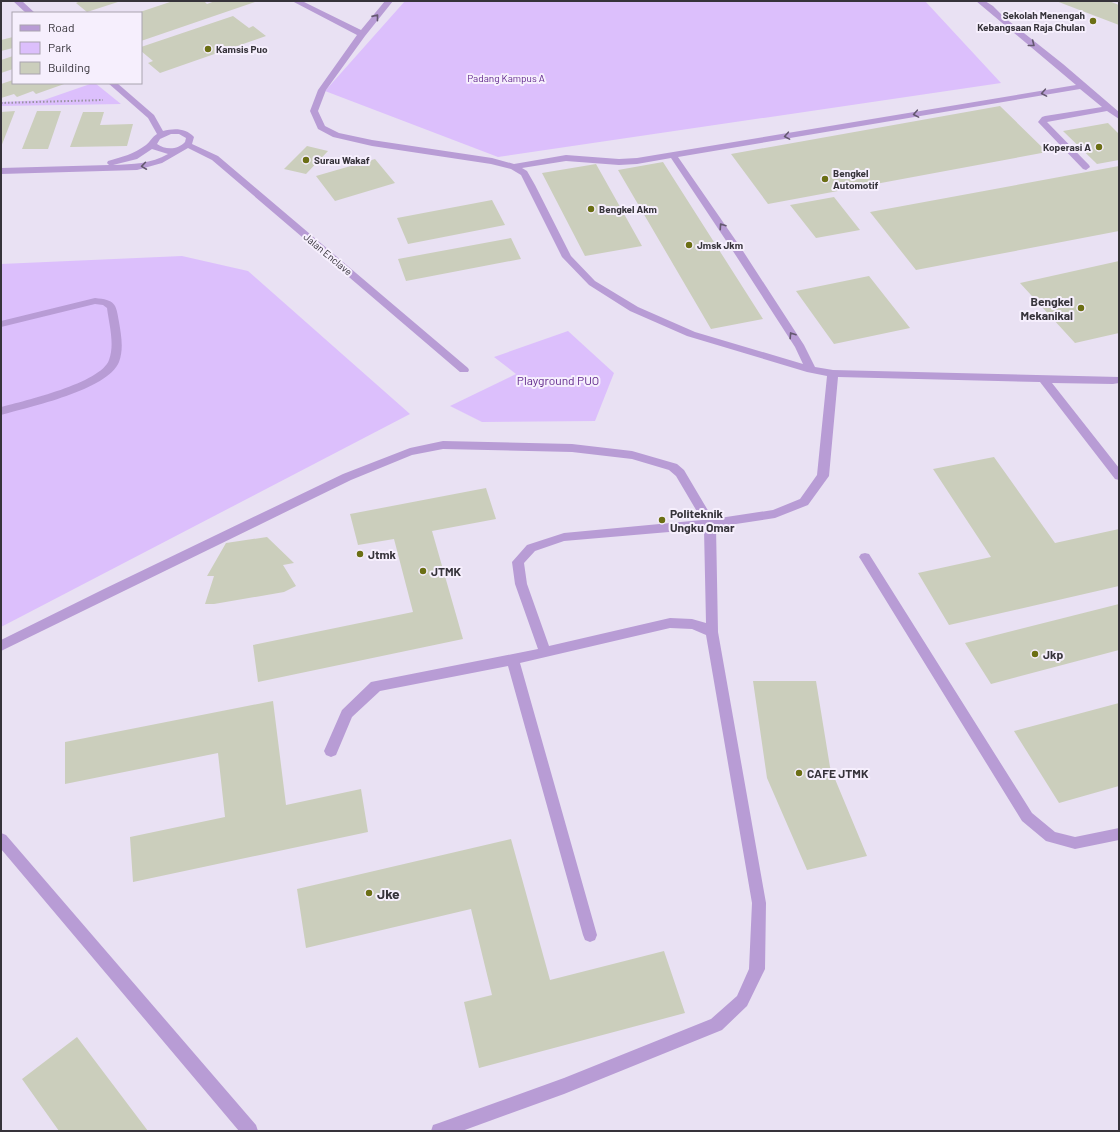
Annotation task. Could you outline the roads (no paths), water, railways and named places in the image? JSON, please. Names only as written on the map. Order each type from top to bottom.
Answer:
[{"type":"street","points":[[17,1],[30,12]]},
{"type":"street","points":[[296,1],[362,34]]},
{"type":"street","points":[[389,1],[362,34],[322,90],[314,111],[321,127],[336,135],[372,143],[492,161],[514,167],[524,174],[531,185],[567,257],[592,283],[634,309],[691,334],[811,370],[833,373],[1043,379],[1117,383]]},
{"type":"street","points":[[980,1],[1119,116]]},
{"type":"street","points":[[113,84],[151,117],[161,134]]},
{"type":"street","points":[[514,167],[566,158],[619,162],[673,155],[1082,86]]},
{"type":"street","points":[[1086,168],[1042,122],[1045,119],[1109,108]]},
{"type":"street","points":[[1,171],[137,167],[152,165],[166,160],[188,145],[190,137],[187,134],[175,131],[161,134],[153,141],[152,145],[134,157],[90,168]]},
{"type":"street","points":[[152,145],[160,151],[179,150]]},
{"type":"street","name":"Jalan Enclave","points":[[188,145],[215,158],[464,370]]},
{"type":"street","points":[[673,155],[736,248],[800,347],[811,370]]},
{"type":"street","points":[[1,324],[77,304],[94,301],[106,302],[112,307],[116,349],[114,363],[102,376],[76,388],[1,411]]},
{"type":"street","points":[[545,652],[521,584],[518,562],[532,548],[564,537],[710,524],[775,514],[804,502],[823,476],[833,373]]},
{"type":"street","points":[[1043,379],[1119,476]]},
{"type":"street","points":[[1,646],[108,592],[347,477],[410,452],[443,445],[572,448],[632,455],[673,467],[680,472],[710,524],[712,632],[759,903],[757,969],[742,1001],[716,1025],[564,1086],[440,1131]]},
{"type":"street","points":[[865,556],[1027,817],[1051,837],[1075,843],[1119,834]]},
{"type":"street","points":[[331,752],[347,714],[376,686],[513,660],[670,623],[689,623],[703,626],[712,632]]},
{"type":"street","points":[[513,660],[590,935]]},
{"type":"street","points":[[1,839],[250,1131]]},
{"type":"place","name":"Sekolah Menengah Kebangsaan Raja Chulan","points":[[1093,21]]},
{"type":"place","name":"Kamsis Puo","points":[[208,49]]},
{"type":"place","name":"Koperasi A","points":[[1099,147]]},
{"type":"place","name":"Surau Wakaf","points":[[306,160]]},
{"type":"place","name":"Bengkel Automotif","points":[[825,179]]},
{"type":"place","name":"Bengkel Akm","points":[[591,209]]},
{"type":"place","name":"Jmsk Jkm","points":[[689,245]]},
{"type":"place","name":"Bengkel Mekanikal","points":[[1081,308]]},
{"type":"place","name":"Politeknik Ungku Omar","points":[[662,520]]},
{"type":"place","name":"Jtmk","points":[[360,554]]},
{"type":"place","name":"JTMK","points":[[423,571]]},
{"type":"place","name":"Jkp","points":[[1035,654]]},
{"type":"place","name":"CAFE JTMK","points":[[799,773]]},
{"type":"place","name":"Jke","points":[[369,893]]},
{"type":"park label","name":"Padang Kampus A","points":[[506,78]]},
{"type":"park label","name":"Playground PUO","points":[[558,380]]}]
